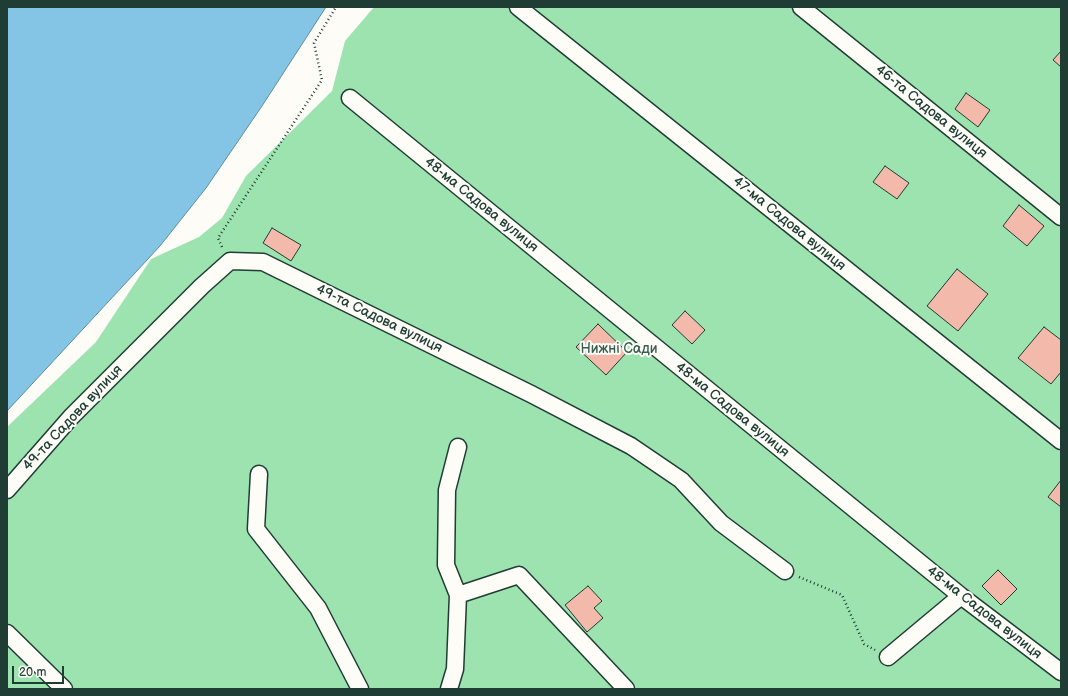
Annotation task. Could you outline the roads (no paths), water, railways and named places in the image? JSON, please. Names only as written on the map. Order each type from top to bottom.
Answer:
[{"type":"street","name":"47-ма Садова вулиця","points":[[518,7],[1061,441]]},
{"type":"street","name":"46-та Садова вулиця","points":[[801,7],[1061,217]]},
{"type":"street","name":"48-ма Садова вулиця","points":[[350,98],[961,596],[1061,672]]},
{"type":"street","name":"49-та Садова вулиця","points":[[7,490],[71,417],[202,286],[230,261],[263,262],[531,394],[631,446],[681,480],[721,523],[785,572]]},
{"type":"street","points":[[449,689],[454,669],[458,595],[446,566],[446,490],[458,447]]},
{"type":"street","points":[[259,474],[256,529],[318,608],[360,689]]},
{"type":"street","points":[[458,595],[519,575],[626,689]]},
{"type":"street","points":[[888,657],[961,596]]},
{"type":"street","points":[[7,633],[64,689]]},
{"type":"water","points":[[7,7],[326,7],[262,106],[206,188],[160,246],[7,411]]},
{"type":"park label","name":"Нижні Сади","points":[[619,349]]}]
